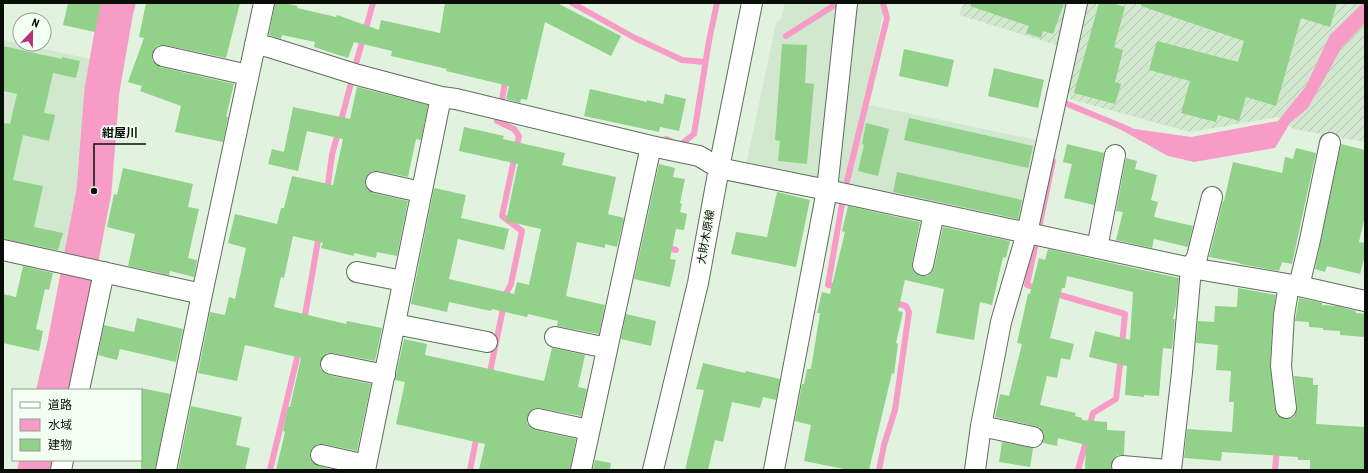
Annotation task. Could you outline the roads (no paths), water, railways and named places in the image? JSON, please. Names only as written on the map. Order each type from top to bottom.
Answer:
[{"type":"street","points":[[166,470],[264,3]]},
{"type":"street","name":"大財木原線","points":[[653,470],[698,283],[752,3]]},
{"type":"street","points":[[774,470],[827,190],[847,3]]},
{"type":"street","points":[[975,470],[981,426],[1001,322],[1036,235],[1056,96],[1077,3]]},
{"type":"street","points":[[255,44],[358,75],[441,97],[456,99],[651,146],[699,156],[719,168],[1191,268],[1294,286],[1365,301]]},
{"type":"street","points":[[162,56],[248,75]]},
{"type":"street","points":[[321,455],[366,467],[441,97]]},
{"type":"street","points":[[1286,408],[1282,366],[1284,315],[1310,240],[1330,143]]},
{"type":"street","points":[[581,470],[651,146]]},
{"type":"street","points":[[1097,248],[1115,155]]},
{"type":"street","points":[[376,182],[421,192]]},
{"type":"street","points":[[1171,470],[1182,372],[1191,268],[1197,257],[1212,197]]},
{"type":"street","points":[[922,265],[934,213]]},
{"type":"street","points":[[3,250],[202,294]]},
{"type":"street","points":[[79,389],[87,269]]},
{"type":"street","points":[[357,272],[403,281]]},
{"type":"street","points":[[395,324],[487,342]]},
{"type":"street","points":[[555,337],[607,348]]},
{"type":"street","points":[[331,364],[385,375]]},
{"type":"street","points":[[538,419],[589,430]]},
{"type":"street","points":[[981,426],[1033,437]]},
{"type":"street","points":[[1122,466],[1168,470]]},
{"type":"water","points":[[1363,3],[1365,3],[1365,23],[1342,47],[1308,108],[1290,123],[1275,148],[1194,162],[1168,156],[1114,126],[1191,137],[1278,121],[1306,86],[1330,35]]},
{"type":"waterway","points":[[54,389],[65,343],[94,191],[102,90],[118,3]]},
{"type":"waterway","points":[[355,67],[373,3]]},
{"type":"waterway","points":[[572,3],[635,38],[682,60],[705,62]]},
{"type":"waterway","points":[[666,139],[680,145],[694,134],[709,41],[717,3]]},
{"type":"waterway","points":[[847,181],[887,18],[883,3]]},
{"type":"waterway","points":[[786,36],[833,6]]},
{"type":"waterway","points":[[502,99],[506,77]]},
{"type":"waterway","points":[[327,191],[332,155],[351,83]]},
{"type":"waterway","points":[[1065,103],[1130,130]]},
{"type":"waterway","points":[[489,377],[506,294],[511,284],[522,231],[502,216],[519,136],[514,129],[497,121]]},
{"type":"waterway","points":[[1039,289],[1027,285],[1053,161]]},
{"type":"waterway","points":[[839,287],[828,285],[842,204]]},
{"type":"waterway","points":[[304,321],[319,235]]},
{"type":"waterway","points":[[665,247],[676,250]]},
{"type":"waterway","points":[[1053,293],[1125,314],[1122,345]]},
{"type":"waterway","points":[[879,470],[884,445],[895,410],[909,312],[906,306],[892,302]]},
{"type":"waterway","points":[[270,470],[299,350]]},
{"type":"waterway","points":[[1089,427],[1093,413],[1116,399],[1121,356]]},
{"type":"waterway","points":[[470,470],[477,435]]},
{"type":"waterway","points":[[1078,470],[1087,438]]},
{"type":"waterway","points":[[1275,470],[1277,448]]},
{"type":"waterway","points":[[35,470],[37,461]]},
{"type":"place","name":"紺屋川","points":[[94,191]]}]
